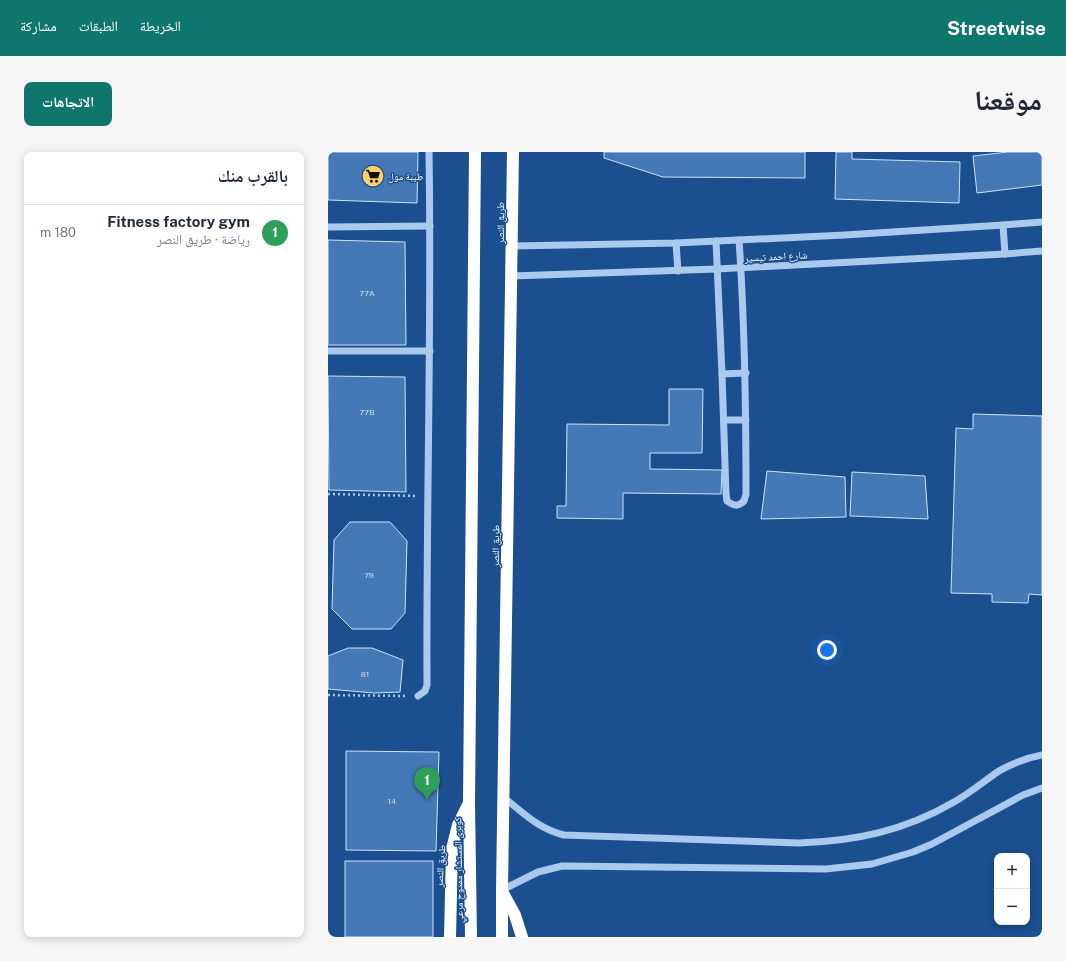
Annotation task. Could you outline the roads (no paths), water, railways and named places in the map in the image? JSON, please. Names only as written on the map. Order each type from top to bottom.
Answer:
[{"type":"highway","name":"طريق النصر","points":[[450,937],[452,848],[458,825],[469,802],[475,152]]},
{"type":"highway","name":"طريق النصر","points":[[513,152],[502,890],[515,915],[522,937]]},
{"type":"highway","name":"كوبرى المستشار ممدوح مرعي","points":[[469,802],[471,937]]},
{"type":"highway","points":[[502,890],[502,937]]},
{"type":"street","points":[[418,696],[425,691],[427,685],[427,496],[430,351],[429,152]]},
{"type":"street","name":"شارع احمد تيسير","points":[[512,246],[676,243],[1003,226],[1042,222]]},
{"type":"street","points":[[328,227],[430,226]]},
{"type":"street","points":[[1003,226],[1005,254]]},
{"type":"street","points":[[716,241],[727,501],[732,505],[739,505],[744,501],[746,494],[746,373],[741,268],[738,240]]},
{"type":"street","points":[[676,243],[678,271]]},
{"type":"street","name":"شارع احمد تيسير","points":[[512,276],[678,271],[1042,251]]},
{"type":"street","points":[[328,351],[430,351]]},
{"type":"street","points":[[722,374],[746,373]]},
{"type":"street","points":[[724,420],[746,420]]},
{"type":"street","points":[[503,797],[529,819],[540,826],[552,832],[564,835],[826,842],[853,839],[879,833],[930,815],[954,802],[1008,767],[1042,754]]},
{"type":"street","points":[[502,890],[538,872],[562,866],[826,869],[849,868],[872,864],[913,852],[1023,795],[1042,788]]},
{"type":"place","name":"طيبة مول","points":[[373,176]]},
{"type":"place","name":"Fitness factory gym","points":[[427,800]]}]
